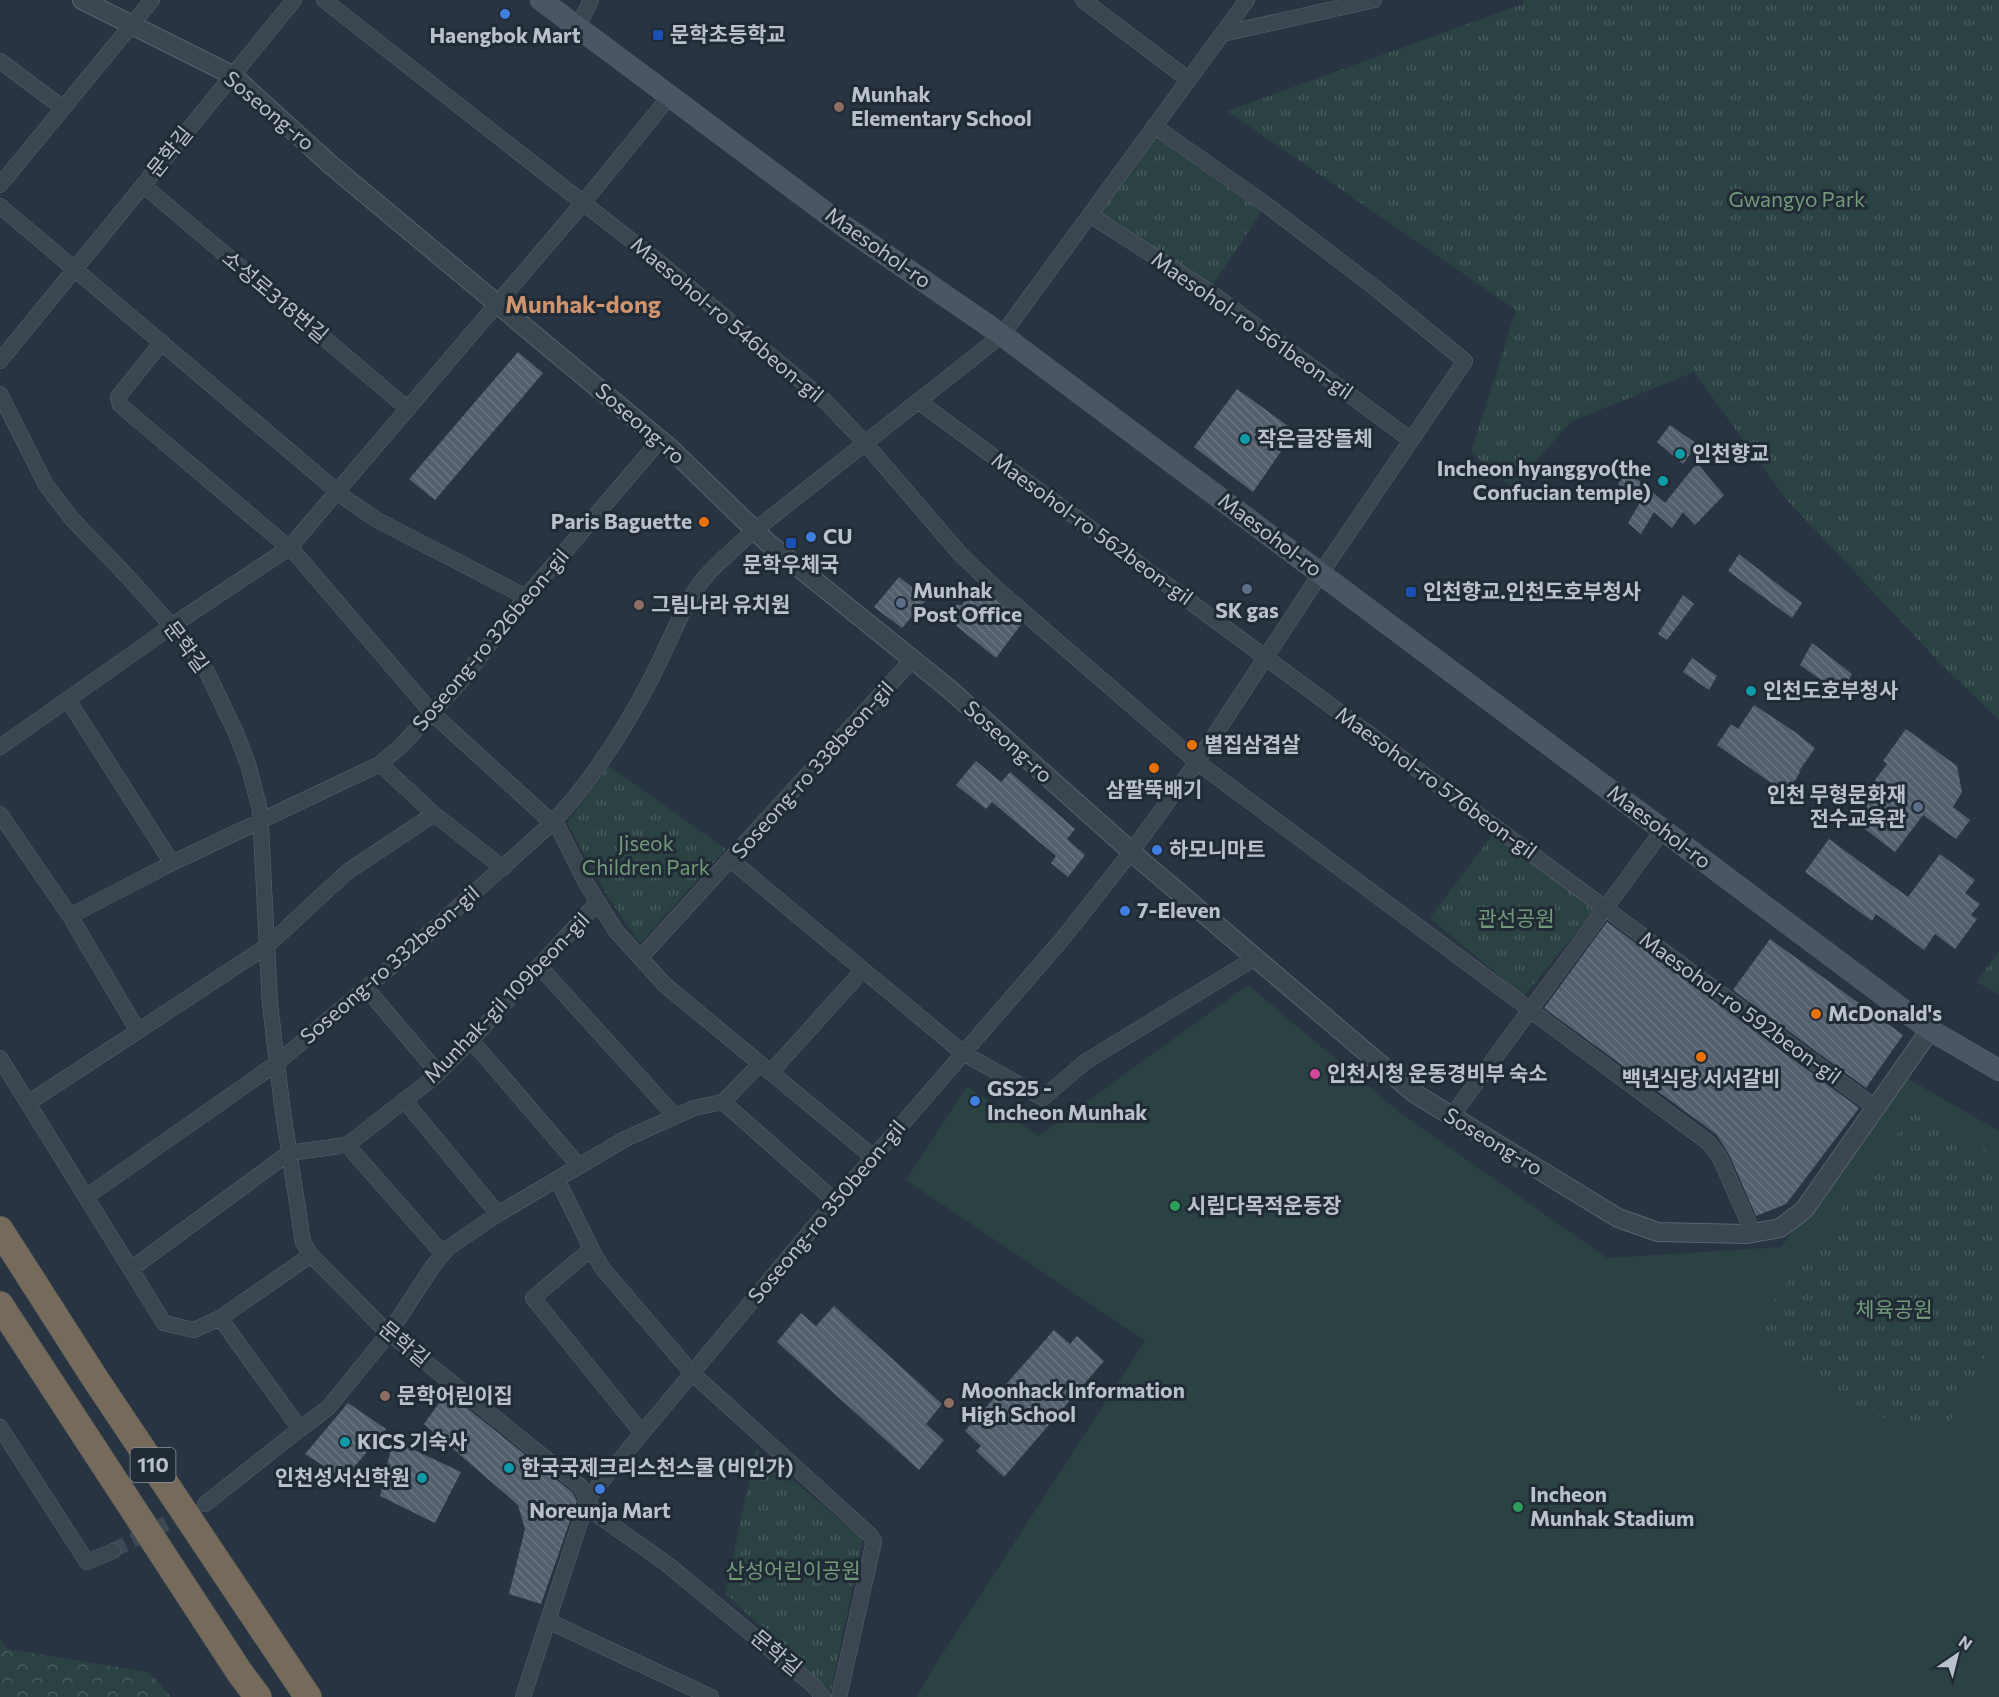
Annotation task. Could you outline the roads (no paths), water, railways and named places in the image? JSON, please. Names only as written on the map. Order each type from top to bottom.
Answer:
[{"type":"highway","name":"110","points":[[0,1230],[308,1697]]},
{"type":"highway","name":"110","points":[[0,1305],[240,1673],[258,1697]]},
{"type":"main road","name":"Maesohol-ro","points":[[541,0],[841,224],[1002,335],[1930,1030],[1999,1070]]},
{"type":"street","name":"Soseong-ro","points":[[82,0],[232,75],[340,172],[660,440],[755,530],[956,696],[1131,852],[1414,1093],[1618,1218],[1658,1232],[1753,1233],[1780,1228],[1804,1210],[1930,1030]]},
{"type":"street","points":[[0,185],[152,0]]},
{"type":"street","name":"문학길","points":[[0,361],[5,343],[75,268],[294,0]]},
{"type":"street","points":[[324,0],[583,203]]},
{"type":"street","points":[[578,28],[591,0]]},
{"type":"street","points":[[1083,0],[1189,80]]},
{"type":"street","points":[[755,530],[1002,335],[1247,0]]},
{"type":"street","points":[[1222,34],[1374,0]]},
{"type":"street","points":[[0,61],[63,108]]},
{"type":"street","points":[[0,747],[172,626],[289,548],[583,203],[670,96]]},
{"type":"street","points":[[1131,852],[1197,762],[1321,573],[1465,361],[1374,287],[1264,203],[1154,126]]},
{"type":"street","name":"소성로318번길","points":[[143,185],[408,409]]},
{"type":"street","name":"Maesohol-ro 546beon-gil","points":[[583,203],[660,263],[825,401],[865,443]]},
{"type":"street","points":[[0,206],[337,491],[377,520],[526,597]]},
{"type":"street","name":"Maesohol-ro 561beon-gil","points":[[1090,215],[1210,292],[1411,440]]},
{"type":"street","points":[[162,342],[118,397],[120,405],[289,548],[432,713],[559,830],[586,883],[616,931],[665,985],[873,1157]]},
{"type":"street","name":"문학길","points":[[0,394],[46,485],[72,519],[188,644],[207,672],[248,764],[260,819],[270,1004],[277,1063],[303,1242],[311,1255],[389,1333],[580,1486],[595,1513],[676,1571],[813,1684],[823,1697]]},
{"type":"street","name":"Maesohol-ro 562beon-gil","points":[[918,401],[1266,658]]},
{"type":"street","name":"Soseong-ro 326beon-gil","points":[[70,916],[260,819],[380,764],[402,746],[462,680],[526,597],[660,440]]},
{"type":"street","points":[[865,443],[961,555],[998,590],[1197,762],[1709,1143],[1720,1158],[1753,1233]]},
{"type":"street","name":"Soseong-ro 332beon-gil","points":[[86,1197],[277,1063],[366,988],[552,823],[569,806],[614,743],[704,578],[755,530]]},
{"type":"street","name":"Maesohol-ro 576beon-gil","points":[[1266,658],[1605,908]]},
{"type":"street","name":"Soseong-ro 338beon-gil","points":[[640,958],[912,660]]},
{"type":"street","points":[[68,700],[172,863]]},
{"type":"street","name":"Soseong-ro 332beon-gil","points":[[380,764],[434,814],[503,867]]},
{"type":"street","points":[[0,814],[70,916],[138,1031]]},
{"type":"street","points":[[28,1103],[267,946],[347,872],[434,814]]},
{"type":"street","points":[[1451,1117],[1663,830]]},
{"type":"street","name":"Soseong-ro 350beon-gil","points":[[588,1498],[835,1201],[1064,937],[1131,852]]},
{"type":"street","points":[[731,860],[963,1053],[1043,1098],[1084,1062],[1255,958]]},
{"type":"street","name":"Munhak-gil 109beon-gil","points":[[347,1145],[438,1073],[598,902]]},
{"type":"street","name":"Maesohol-ro 592beon-gil","points":[[1605,908],[1876,1108]]},
{"type":"street","points":[[538,966],[675,1116]]},
{"type":"street","points":[[205,1504],[328,1408],[389,1333],[433,1266],[448,1248],[498,1214],[625,1138],[694,1108],[723,1102],[765,1068],[863,970]]},
{"type":"street","points":[[366,988],[438,1073]]},
{"type":"street","points":[[471,1040],[579,1166]]},
{"type":"street","points":[[0,1058],[164,1323],[194,1330],[220,1318],[311,1255]]},
{"type":"street","points":[[404,1100],[498,1214]]},
{"type":"street","points":[[723,1102],[835,1201]]},
{"type":"street","points":[[131,1269],[289,1153],[347,1145],[443,1254]]},
{"type":"street","points":[[557,1179],[603,1269],[692,1373],[874,1541],[839,1697]]},
{"type":"street","points":[[591,1249],[533,1298],[642,1433]]},
{"type":"street","points":[[220,1318],[300,1430]]},
{"type":"street","points":[[0,1427],[87,1562],[113,1551]]},
{"type":"street","points":[[523,1697],[588,1498]]},
{"type":"street","points":[[548,1621],[711,1697]]},
{"type":"tunnel","points":[[112,1551],[191,1511]]},
{"type":"place","name":"Haengbok Mart","points":[[505,14]]},
{"type":"place","name":"문학초등학교","points":[[658,35]]},
{"type":"place","name":"Munhak Elementary School","points":[[839,107]]},
{"type":"place","name":"작은글장돌체","points":[[1245,439]]},
{"type":"place","name":"인천향교","points":[[1680,454]]},
{"type":"place","name":"Incheon hyanggyo(the Confucian temple)","points":[[1663,481]]},
{"type":"place","name":"Paris Baguette","points":[[704,522]]},
{"type":"place","name":"CU","points":[[811,537]]},
{"type":"place","name":"문학우체국","points":[[791,543]]},
{"type":"place","name":"SK gas","points":[[1247,589]]},
{"type":"place","name":"인천향교.인천도호부청사","points":[[1411,592]]},
{"type":"place","name":"Munhak Post Office","points":[[901,603]]},
{"type":"place","name":"그림나라 유치원","points":[[639,605]]},
{"type":"place","name":"인천도호부청사","points":[[1751,691]]},
{"type":"place","name":"볕집삼겹살","points":[[1192,745]]},
{"type":"place","name":"삼팔뚝배기","points":[[1154,768]]},
{"type":"place","name":"인천 무형문화재 전수교육관","points":[[1918,807]]},
{"type":"place","name":"하모니마트","points":[[1157,850]]},
{"type":"place","name":"7-Eleven","points":[[1125,911]]},
{"type":"place","name":"McDonald's","points":[[1816,1014]]},
{"type":"place","name":"백년식당 서서갈비","points":[[1701,1057]]},
{"type":"place","name":"인천시청 운동경비부 숙소","points":[[1315,1074]]},
{"type":"place","name":"GS25 - Incheon Munhak","points":[[975,1101]]},
{"type":"place","name":"시립다목적운동장","points":[[1175,1206]]},
{"type":"place","name":"문학어린이집","points":[[385,1396]]},
{"type":"place","name":"Moonhack Information High School","points":[[949,1403]]},
{"type":"place","name":"KICS 기숙사","points":[[345,1442]]},
{"type":"place","name":"한국국제크리스천스쿨 (비인가)","points":[[509,1468]]},
{"type":"place","name":"인천성서신학원","points":[[422,1478]]},
{"type":"place","name":"Noreunja Mart","points":[[600,1489]]},
{"type":"place","name":"Incheon Munhak Stadium","points":[[1518,1507]]},
{"type":"district","name":"Munhak-dong","points":[[583,305]]},
{"type":"park label","name":"Gwangyo Park","points":[[1797,200]]},
{"type":"park label","name":"Jiseok Children Park","points":[[646,856]]},
{"type":"park label","name":"관선공원","points":[[1516,919]]},
{"type":"park label","name":"체육공원","points":[[1894,1310]]},
{"type":"park label","name":"산성어린이공원","points":[[793,1571]]}]
